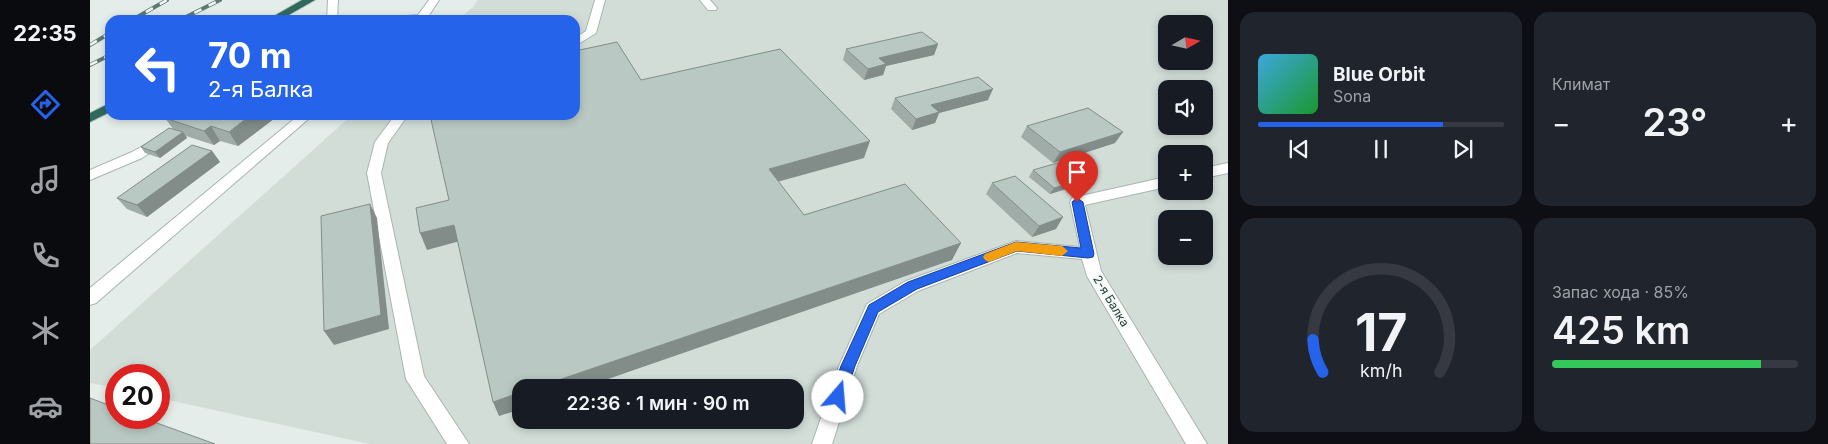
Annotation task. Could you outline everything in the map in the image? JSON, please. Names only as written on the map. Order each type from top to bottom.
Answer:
[{"type":"highway","points":[[282,15],[310,0]]},
{"type":"highway","points":[[90,118],[105,110]]},
{"type":"street","points":[[332,15],[333,0]]},
{"type":"street","points":[[424,15],[434,0]]},
{"type":"street","points":[[580,40],[590,33],[600,0]]},
{"type":"street","points":[[90,298],[301,120]]},
{"type":"street","points":[[398,120],[382,142],[374,173],[415,379],[459,444]]},
{"type":"street","points":[[90,175],[137,155],[174,130]]},
{"type":"street","points":[[1213,171],[1228,168]]},
{"type":"street","name":"2-я Балка","points":[[1158,184],[1077,202],[1093,272],[1197,444]]},
{"type":"street","points":[[822,444],[848,366],[873,309],[912,286],[1016,247],[1088,254]]},
{"type":"shaded area","points":[[477,0],[1228,0],[1228,444],[370,444],[170,400],[170,364],[105,364],[105,386],[90,383],[90,350],[346,120],[580,120],[580,15],[464,15],[474,6]]},
{"type":"building","points":[[922,32],[938,44],[879,58],[886,64],[868,69],[846,49]]},
{"type":"building","points":[[617,42],[641,80],[780,49],[870,141],[769,169],[804,215],[905,184],[961,243],[561,379],[512,379],[512,395],[493,402],[454,225],[420,233],[416,208],[449,200],[431,120],[580,120],[580,50]]},
{"type":"building","points":[[978,77],[993,89],[931,105],[939,112],[916,119],[895,98]]},
{"type":"building","points":[[1088,108],[1123,132],[1060,152],[1027,126]]},
{"type":"building","points":[[171,120],[245,120],[229,132],[211,126],[204,131]]},
{"type":"building","points":[[169,128],[183,132],[155,152],[141,147]]},
{"type":"building","points":[[192,145],[212,151],[137,205],[117,198]]},
{"type":"building","points":[[1068,160],[1090,177],[1054,188],[1033,170]]},
{"type":"building","points":[[1015,176],[1063,217],[1039,226],[992,183]]},
{"type":"building","points":[[370,204],[381,315],[324,331],[321,216]]},
{"type":"building","points":[[90,398],[105,404],[105,429],[170,428],[215,444],[90,444]]},
{"type":"railway","points":[[141,15],[167,0]]},
{"type":"railway","points":[[190,15],[220,0]]},
{"type":"railway","points":[[90,45],[105,36]]},
{"type":"railway","points":[[90,65],[105,58]]},
{"type":"slow traffic","points":[[989,257],[1016,247],[1062,251]]},
{"type":"route","points":[[838,397],[848,366],[873,309],[912,286],[1016,247],[1088,254],[1077,202]]}]
